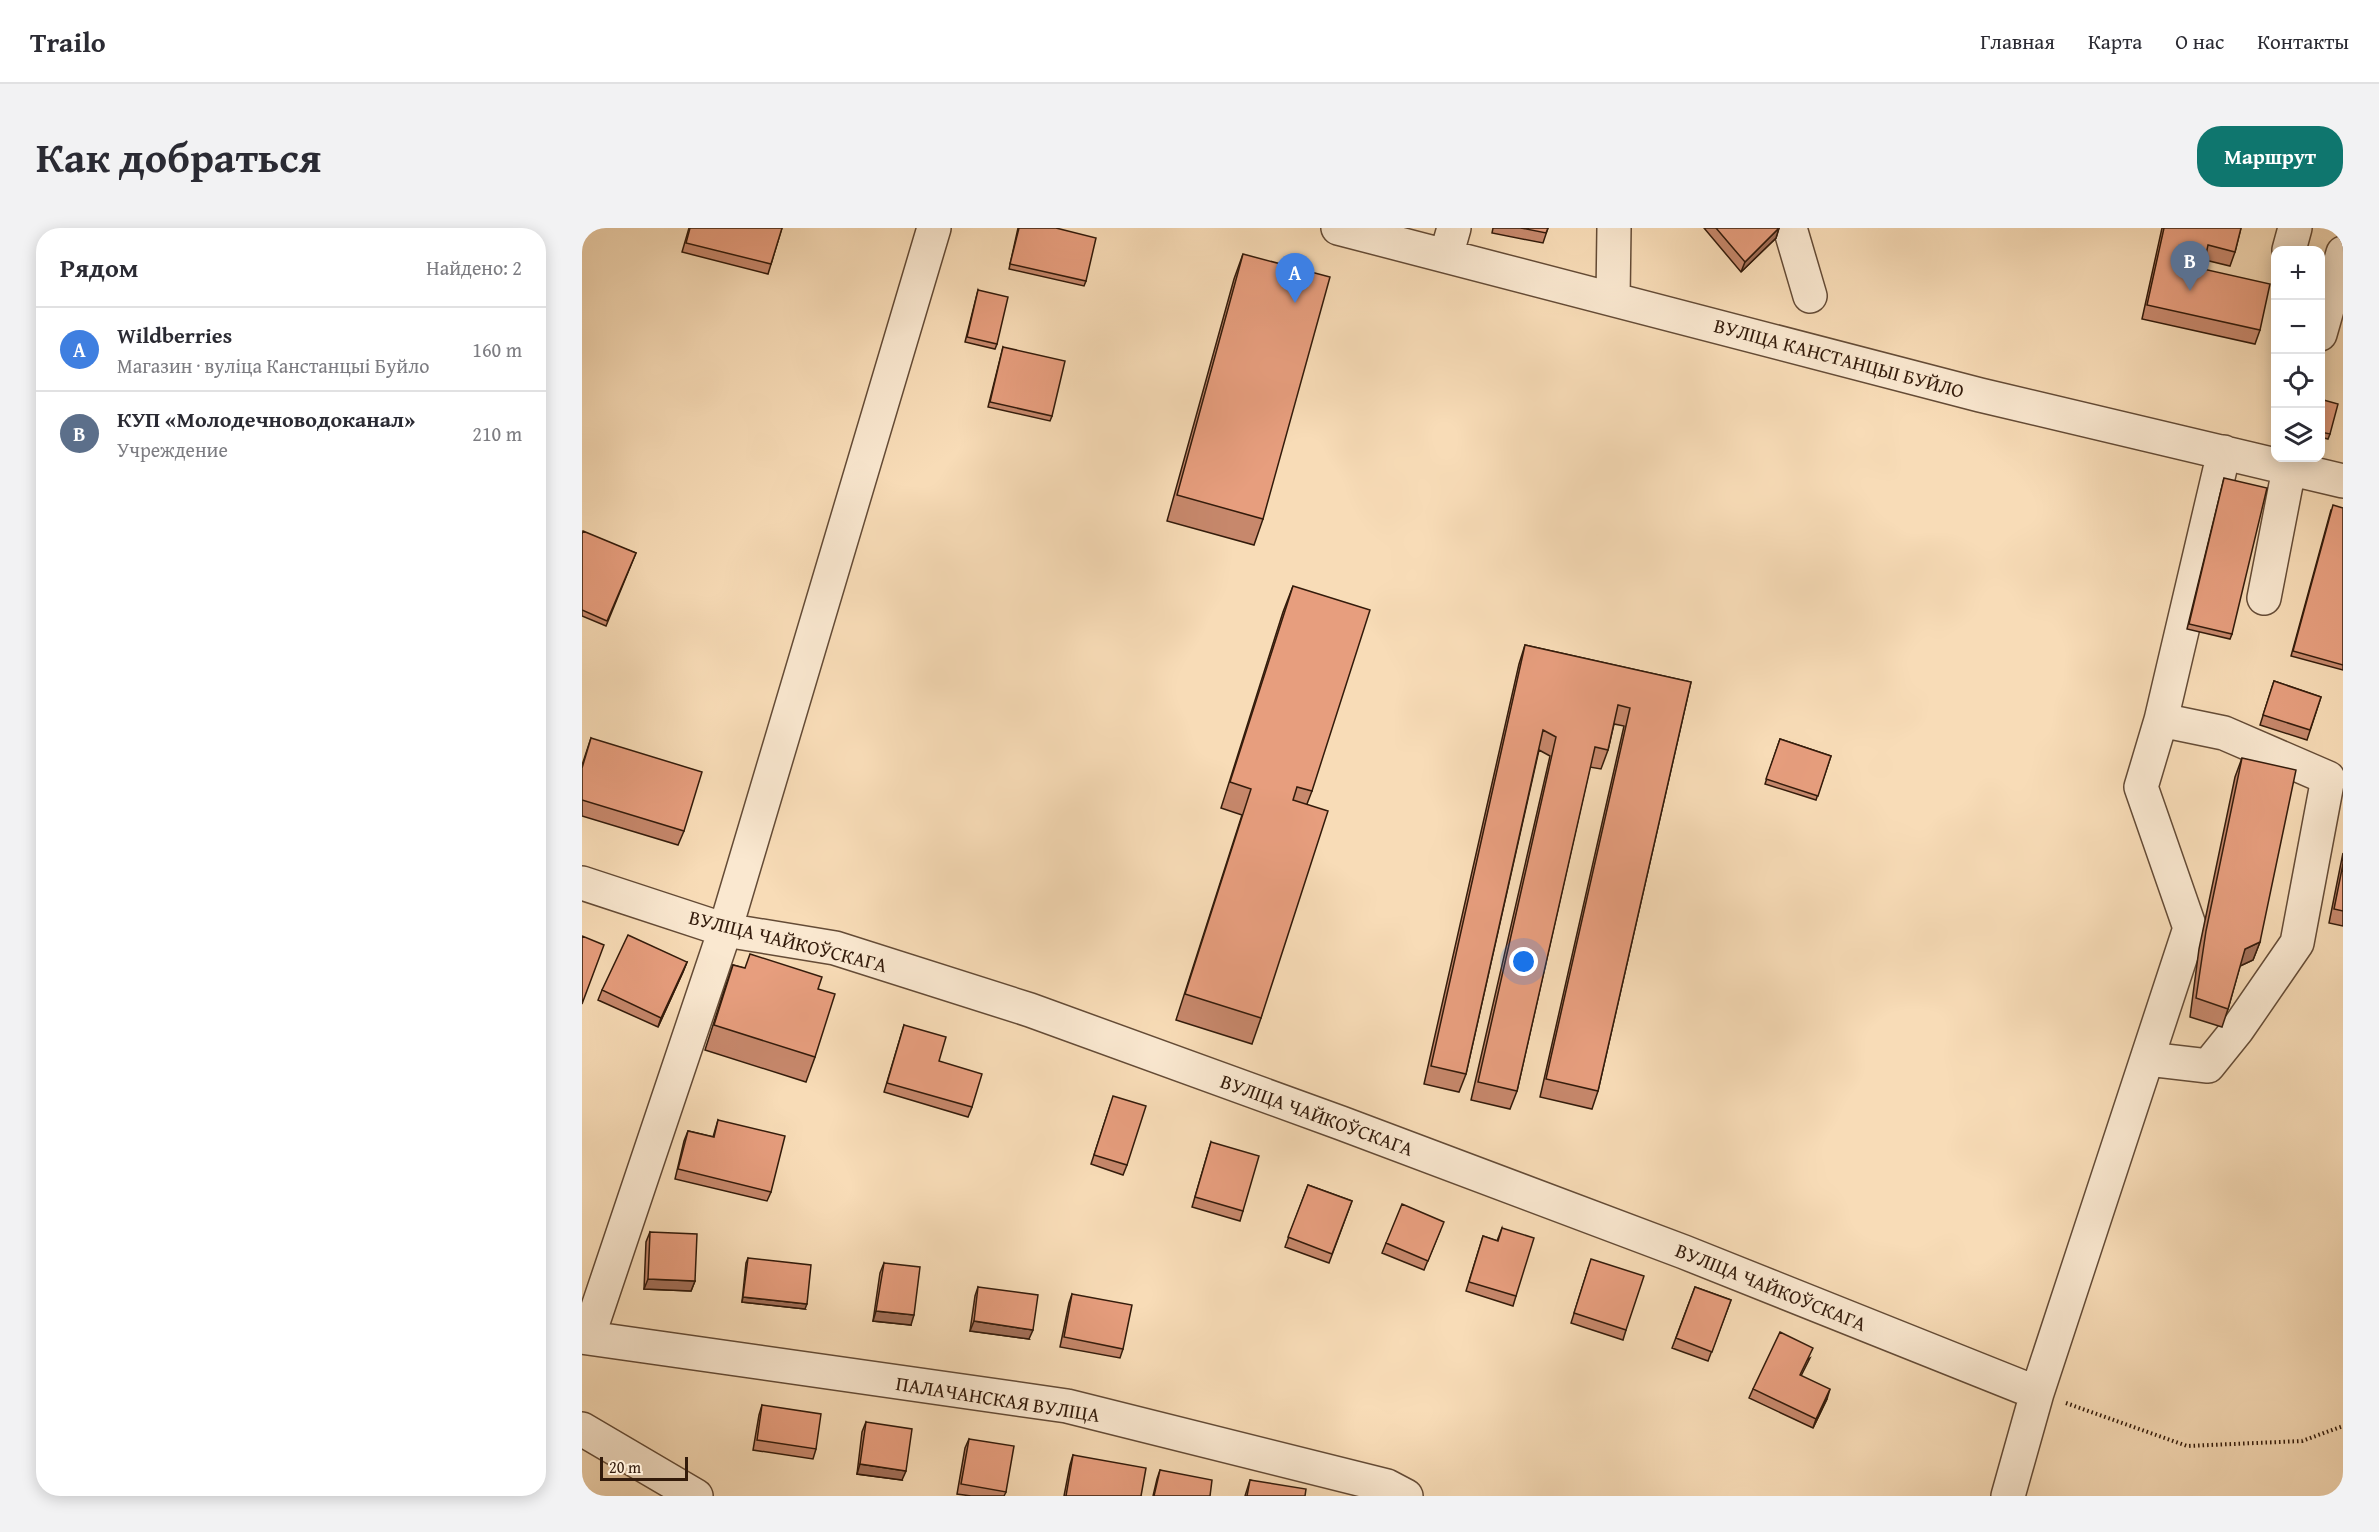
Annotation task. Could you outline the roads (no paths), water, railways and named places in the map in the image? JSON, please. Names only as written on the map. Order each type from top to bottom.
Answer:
[{"type":"street","points":[[585,1337],[725,930],[934,228]]},
{"type":"street","name":"ВУЛІЦА КАНСТАНЦЫІ БУЙЛО","points":[[1338,228],[1450,242],[1613,298],[1980,395],[2224,452],[2286,464],[2343,481]]},
{"type":"street","points":[[1613,298],[1614,228]]},
{"type":"street","points":[[1790,228],[1810,296]]},
{"type":"street","points":[[2290,246],[2295,228]]},
{"type":"street","points":[[2325,316],[2343,253]]},
{"type":"street","points":[[2008,1496],[2037,1393],[2190,928],[2141,787],[2161,720],[2224,452]]},
{"type":"street","points":[[2264,598],[2286,464]]},
{"type":"street","points":[[2148,1059],[2208,1066],[2237,1030],[2297,944],[2328,778],[2224,734],[2161,720]]},
{"type":"street","name":"ВУЛІЦА ЧАЙКОЎСКАГА","points":[[582,883],[725,930],[835,948],[1030,1010],[1341,1123],[1684,1252],[2037,1393]]},
{"type":"street","name":"ПАЛАЧАНСКАЯ ВУЛІЦА","points":[[585,1337],[1067,1406],[1387,1486],[1406,1496]]},
{"type":"street","points":[[582,1429],[696,1496]]},
{"type":"place","name":"КУП «Молодечноводоканал»","points":[[2190,291]]},
{"type":"place","name":"Wildberries","points":[[1295,303]]}]
